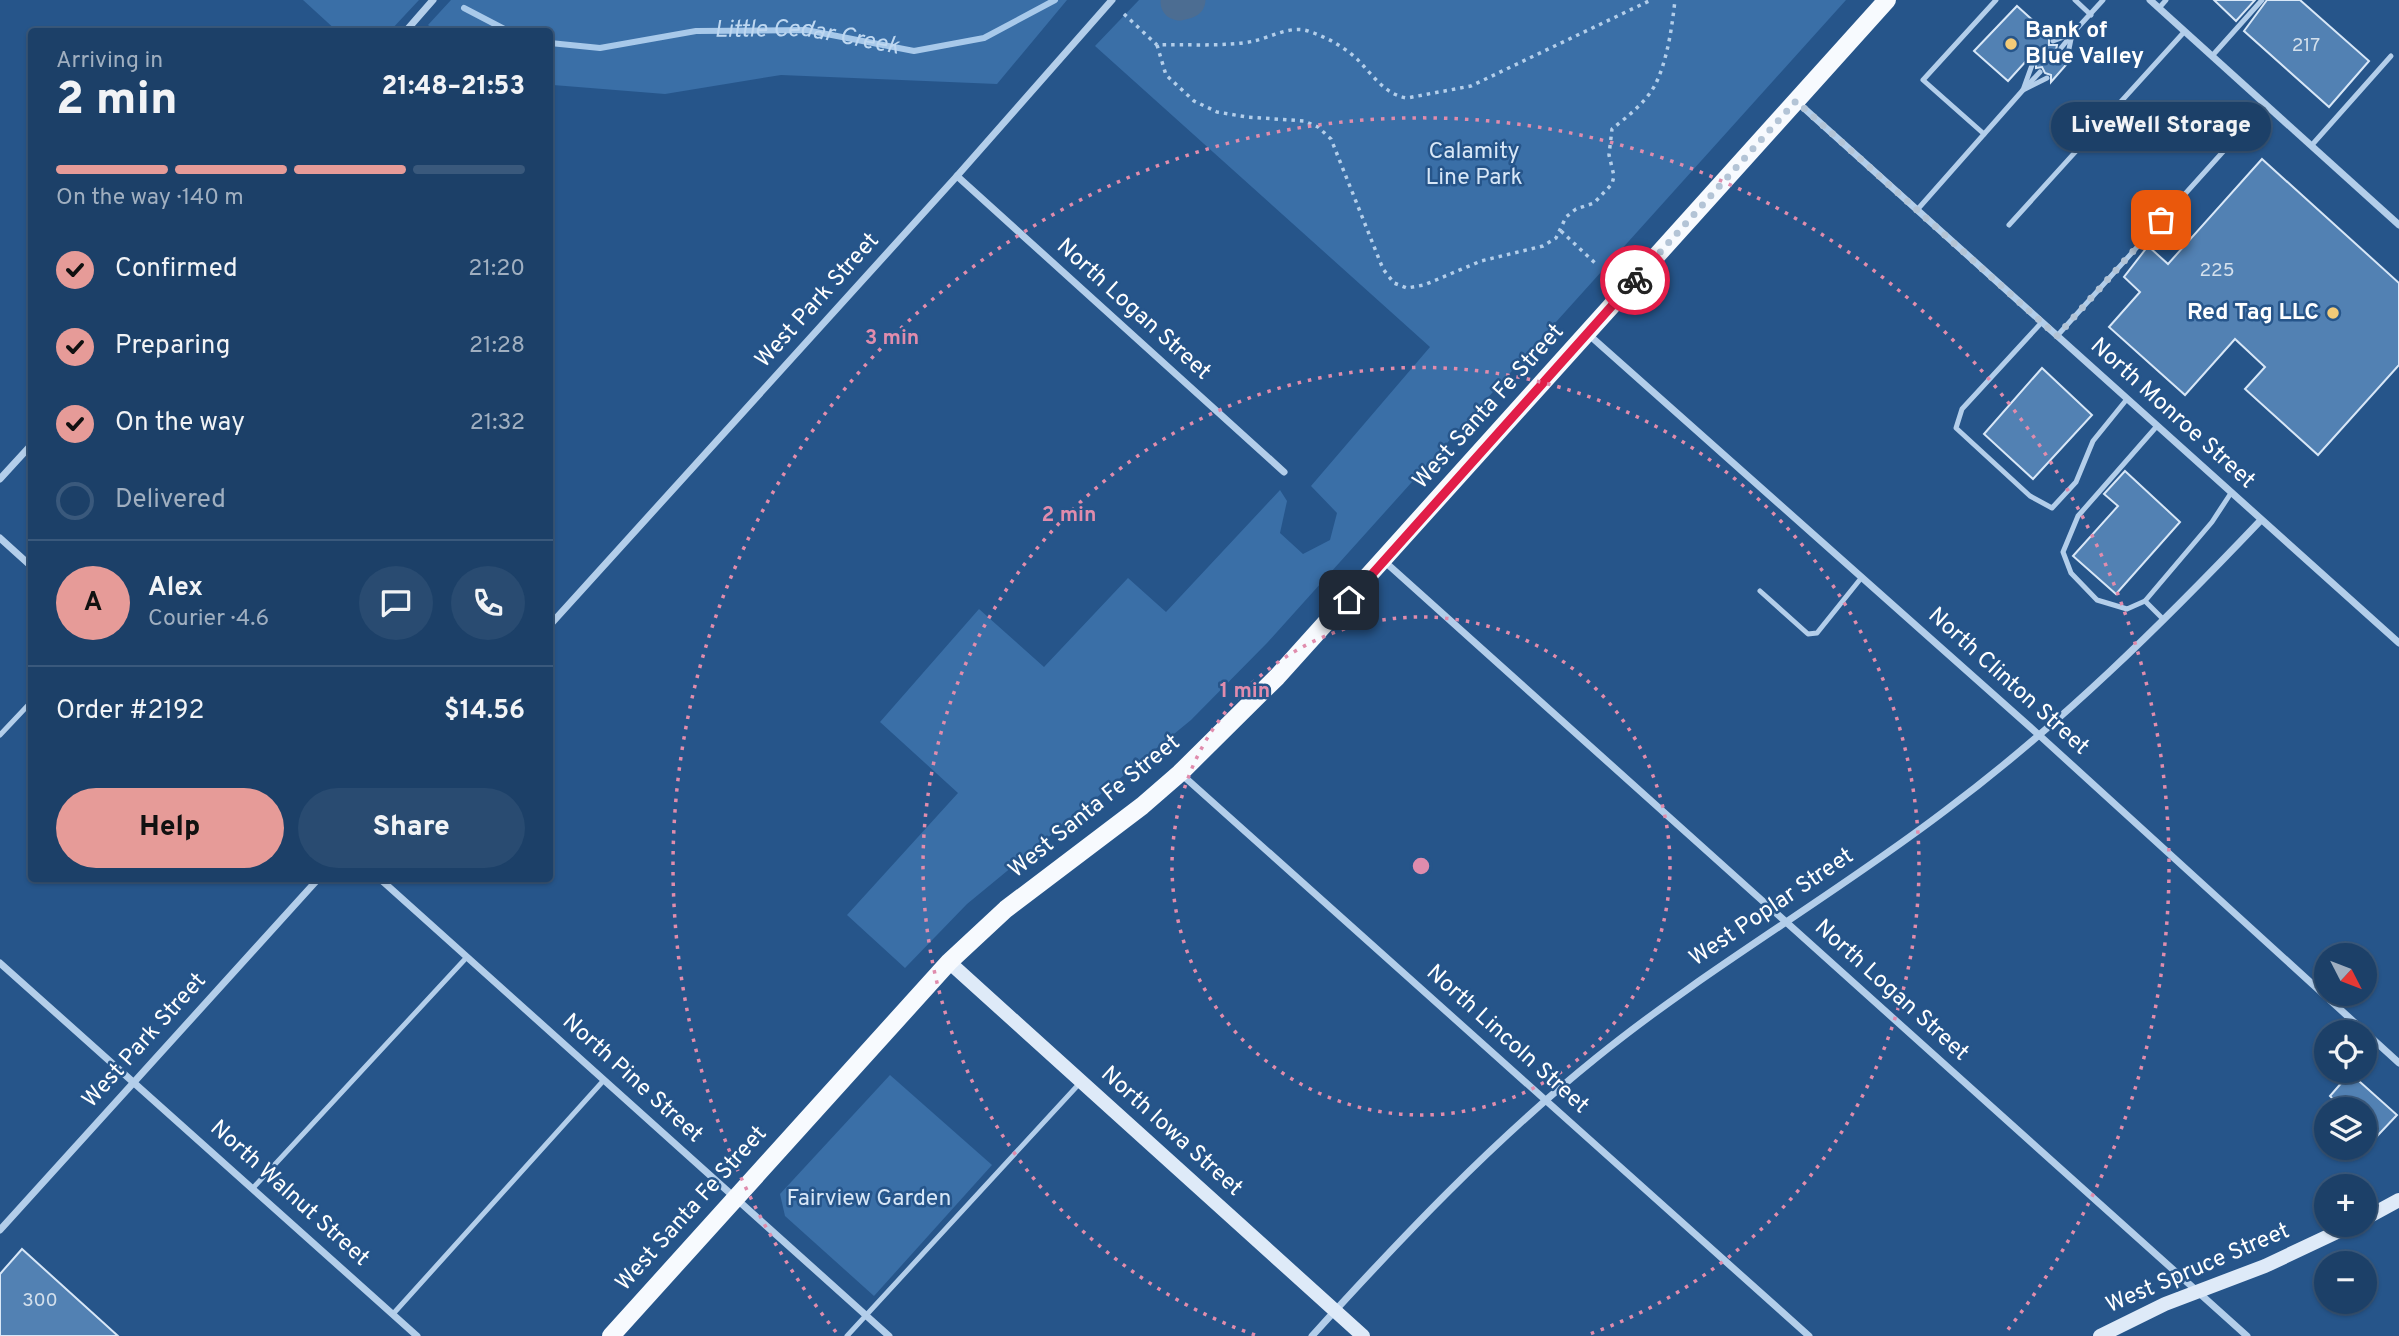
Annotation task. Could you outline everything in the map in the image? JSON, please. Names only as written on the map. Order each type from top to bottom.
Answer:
[{"type":"main road","name":"West Santa Fe Street","points":[[611,1336],[949,962],[1006,909],[1142,806],[1180,773],[1278,677],[1887,0]]},
{"type":"street","points":[[408,28],[433,0]]},
{"type":"street","name":"West Park Street","points":[[553,622],[957,176],[1112,0]]},
{"type":"street","points":[[2150,0],[2399,225]]},
{"type":"street","name":"North Monroe Street","points":[[1796,101],[2399,643]]},
{"type":"street","name":"North Logan Street","points":[[957,176],[1284,472]]},
{"type":"street","name":"North Clinton Street","points":[[1588,333],[2039,735],[2399,1063]]},
{"type":"street","points":[[0,479],[28,448]]},
{"type":"street","name":"West Poplar Street","points":[[1312,1336],[1423,1217],[1594,1059],[1647,1018],[1947,810],[2039,735],[2164,620],[2261,520]]},
{"type":"street","points":[[0,538],[28,562]]},
{"type":"street","name":"North Logan Street","points":[[1384,561],[2247,1336]]},
{"type":"street","name":"North Lincoln Street","points":[[1180,773],[1809,1336]]},
{"type":"street","name":"West Park Street","points":[[0,1230],[315,882]]},
{"type":"street","name":"North Pine Street","points":[[383,882],[889,1336]]},
{"type":"street","name":"North Iowa Street","points":[[949,962],[1363,1336]]},
{"type":"street","name":"North Walnut Street","points":[[2,968],[135,1081],[417,1336]]},
{"type":"street","points":[[2377,1212],[2399,1200]]},
{"type":"street","name":"West Spruce Street","points":[[2100,1336],[2165,1304],[2265,1266],[2327,1237]]},
{"type":"lane","points":[[1984,134],[1923,80],[1996,0]]},
{"type":"lane","points":[[2075,0],[2091,15]]},
{"type":"lane","points":[[2061,48],[2104,0]]},
{"type":"lane","points":[[2159,8],[2166,0]]},
{"type":"lane","points":[[2212,56],[2262,0]]},
{"type":"lane","points":[[2009,225],[2185,31]]},
{"type":"lane","points":[[2053,41],[2072,34]]},
{"type":"lane","points":[[2068,54],[2072,34]]},
{"type":"lane","points":[[2311,146],[2391,56]]},
{"type":"lane","points":[[2023,90],[2032,65]]},
{"type":"lane","points":[[1917,210],[2040,72]]},
{"type":"lane","points":[[2023,90],[2047,78]]},
{"type":"lane","points":[[2057,336],[2266,104]]},
{"type":"lane","points":[[2042,323],[1962,409],[1956,428],[2030,496],[2052,508],[2077,482],[2094,441],[2127,399]]},
{"type":"lane","points":[[2157,426],[2078,516],[2063,552],[2071,573],[2097,600],[2127,608],[2146,601],[2212,522],[2231,493]]},
{"type":"lane","points":[[1760,591],[1808,634],[1817,633],[1862,578]]},
{"type":"lane","points":[[2146,601],[2164,620]]},
{"type":"lane","points":[[0,735],[28,705]]},
{"type":"lane","points":[[253,1188],[467,957]]},
{"type":"lane","points":[[393,1314],[604,1080]]},
{"type":"lane","points":[[847,1336],[1081,1081]]},
{"type":"path","points":[[1157,46],[1252,41],[1287,31],[1308,30],[1335,43],[1356,58],[1389,92],[1407,99],[1471,86],[1651,0]]},
{"type":"path","points":[[1124,14],[1157,46],[1166,75],[1194,101],[1217,111],[1247,117],[1304,121],[1318,127],[1331,139],[1383,269],[1394,283],[1407,288],[1424,285],[1482,261],[1543,246],[1556,238],[1566,217],[1576,209],[1594,203],[1612,184],[1614,176],[1609,155],[1612,129],[1639,107],[1657,82],[1671,32],[1675,0]]},
{"type":"path","points":[[1561,230],[1595,262]]},
{"type":"green space","points":[[303,0],[419,0],[393,28],[334,28]]},
{"type":"green space","points":[[451,0],[1067,0],[997,84],[781,75],[665,94],[553,85],[553,28],[432,28],[428,25]]},
{"type":"green space","name":"Calamity Line Park","points":[[1139,0],[1846,0],[1267,643],[1191,720],[967,904],[905,968],[847,915],[958,793],[880,722],[979,609],[1044,667],[1128,578],[1166,612],[1280,490],[1287,501],[1280,533],[1303,554],[1330,540],[1337,513],[1311,486],[1430,347],[1095,46]]},
{"type":"green space","name":"Fairview Garden","points":[[890,1075],[992,1165],[874,1296],[785,1216],[780,1194]]},
{"type":"building","points":[[2214,0],[2255,0],[2236,21]]},
{"type":"building","points":[[2267,0],[2300,0],[2369,61],[2329,107],[2244,31]]},
{"type":"building","name":"Bank of Blue Valley","points":[[2017,6],[2049,35],[2049,45],[2057,45],[2056,50],[2063,53],[2065,58],[2072,58],[2051,82],[2051,75],[2045,73],[2042,67],[2036,68],[2036,62],[2032,60],[2027,60],[2008,81],[1974,51]]},
{"type":"building","points":[[2262,159],[2399,283],[2399,365],[2318,455],[2245,389],[2265,367],[2235,339],[2185,395],[2109,327],[2140,292],[2124,277],[2148,246],[2168,264]]},
{"type":"building","points":[[2042,368],[2092,415],[2033,479],[1984,434]]},
{"type":"building","points":[[2125,471],[2180,522],[2116,594],[2073,556],[2118,506],[2104,494]]},
{"type":"building","points":[[2341,1083],[2361,1083],[2377,1097],[2331,1097]]},
{"type":"building","points":[[2377,1097],[2397,1115],[2377,1136]]},
{"type":"building","points":[[22,1249],[118,1336],[0,1336],[0,1274]]},
{"type":"waterway","name":"Little Cedar Creek","points":[[553,43],[600,48],[696,31],[806,30],[914,51],[984,38],[1055,0]]},
{"type":"waterway","name":"Little Cedar Creek","points":[[1179,2],[1187,0]]},
{"type":"waterway","name":"Little Cedar Creek","points":[[464,8],[502,28]]},
{"type":"way so far","points":[[1635,280],[1796,101],[2057,336],[2161,220]]},
{"type":"place","name":"Bank of Blue Valley","points":[[2011,44]]},
{"type":"place","name":"LiveWell Storage","points":[[2161,220]]},
{"type":"place","name":"Red Tag LLC","points":[[2333,313]]},
{"type":"route","points":[[1349,600],[1635,280]]}]
